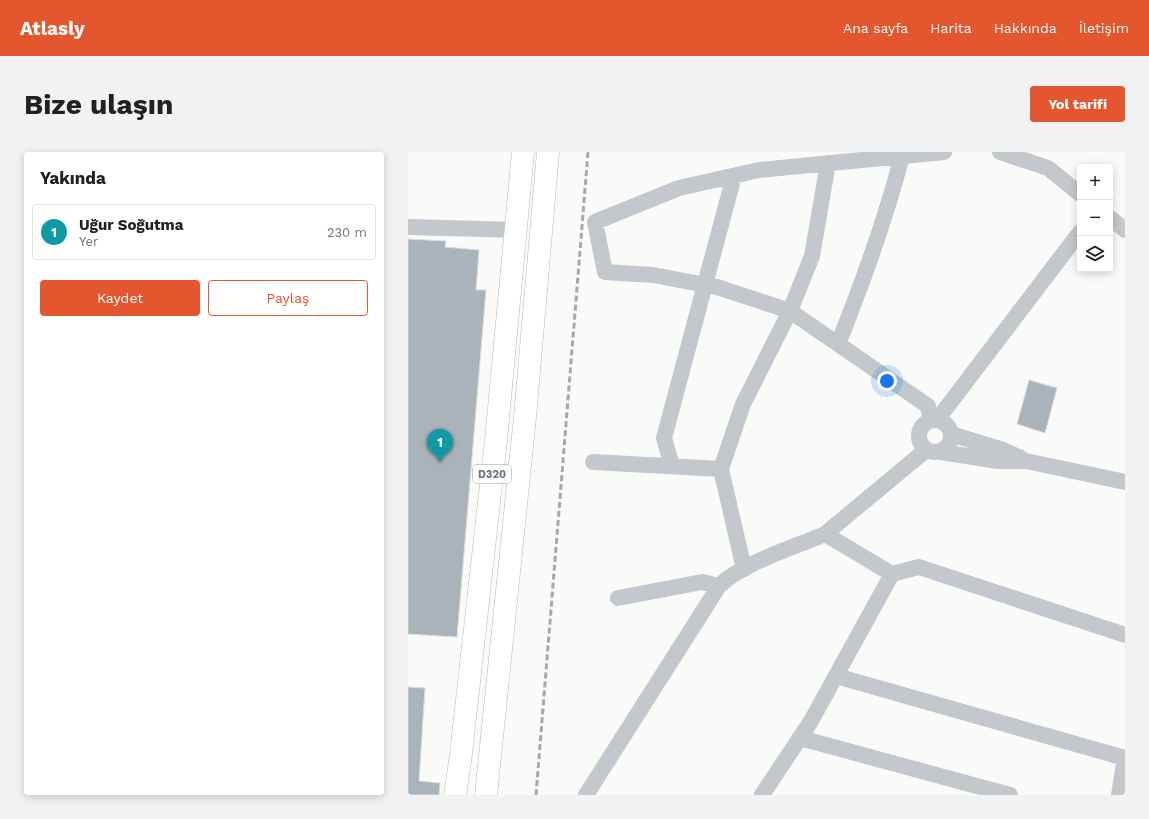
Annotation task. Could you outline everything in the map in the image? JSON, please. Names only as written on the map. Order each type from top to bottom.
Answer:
[{"type":"highway","name":"D320","points":[[455,795],[461,754],[496,440],[522,152]]},
{"type":"highway","name":"D320","points":[[486,795],[525,417],[548,152]]},
{"type":"street","points":[[586,795],[719,586],[744,569],[826,534],[933,451],[949,445],[951,434],[946,425],[934,420],[928,406],[790,311],[705,285],[653,275],[605,272],[595,222],[679,188],[759,170],[944,152]]},
{"type":"street","points":[[1000,152],[1048,168],[1077,192]]},
{"type":"street","points":[[838,344],[865,276],[891,197],[902,156]]},
{"type":"street","points":[[744,569],[721,469],[743,404],[790,311],[812,256],[828,163]]},
{"type":"street","points":[[672,466],[664,438],[734,176]]},
{"type":"street","points":[[1113,220],[1125,230]]},
{"type":"street","points":[[408,227],[515,230]]},
{"type":"street","points":[[1077,236],[934,420],[922,426],[918,436],[922,446],[933,451],[998,461],[1026,461],[1125,482]]},
{"type":"street","points":[[951,434],[1003,450],[1026,461]]},
{"type":"street","points":[[593,462],[721,469]]},
{"type":"street","points":[[826,534],[892,574],[919,567],[1125,635]]},
{"type":"street","points":[[762,795],[800,738],[892,574]]},
{"type":"street","points":[[618,598],[702,582],[719,586]]},
{"type":"street","points":[[836,676],[1125,758],[1121,792]]},
{"type":"street","points":[[800,738],[1010,795]]},
{"type":"building","points":[[408,239],[446,241],[445,247],[479,250],[476,290],[486,290],[457,637],[408,634]]},
{"type":"building","points":[[1029,380],[1057,388],[1045,433],[1017,424]]},
{"type":"building","points":[[408,687],[425,688],[419,781],[440,783],[439,795],[408,795]]},
{"type":"railway","points":[[536,795],[588,152]]},
{"type":"place","name":"Uğur Soğutma","points":[[440,462]]}]
